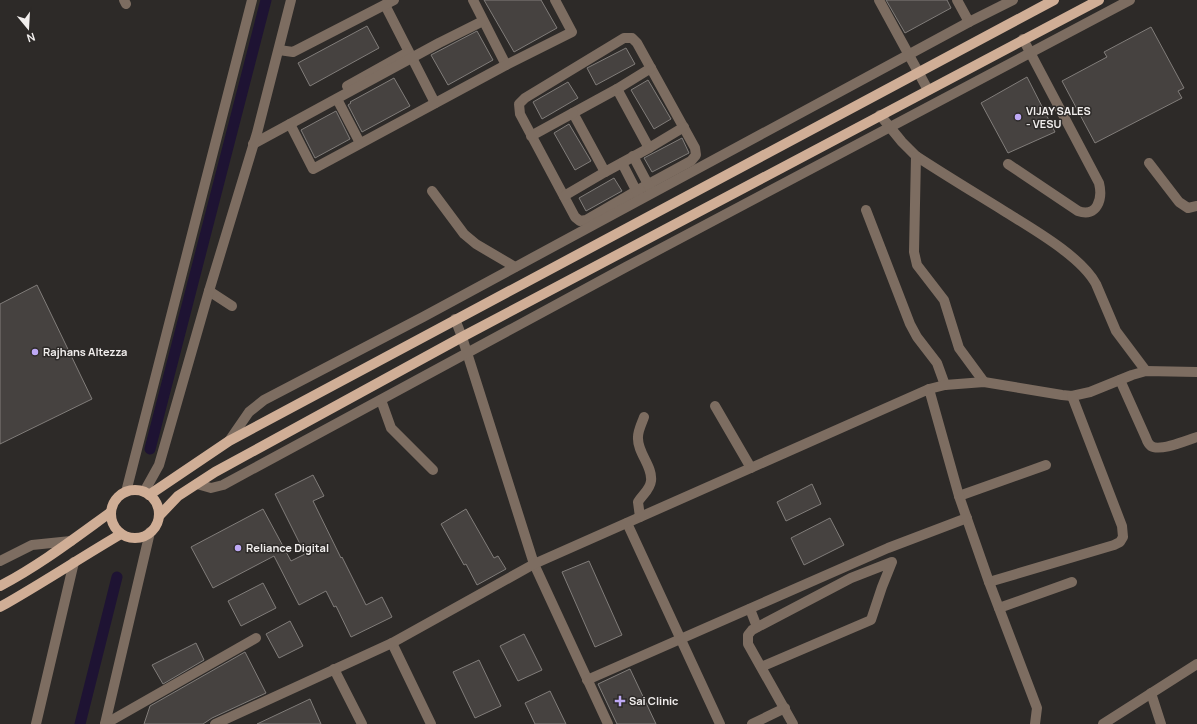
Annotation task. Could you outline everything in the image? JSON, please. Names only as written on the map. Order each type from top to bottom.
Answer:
[{"type":"main road","points":[[146,493],[228,441],[1054,0]]},
{"type":"main road","points":[[159,516],[178,496],[229,464],[462,337],[1099,0]]},
{"type":"main road","points":[[0,586],[26,572],[111,512],[116,500],[126,492],[131,490],[146,493],[157,504],[159,516],[158,522],[150,532],[139,538],[133,538],[121,534],[113,524],[111,512]]},
{"type":"main road","points":[[0,607],[37,587],[74,562],[121,534]]},
{"type":"street","points":[[126,492],[252,0]]},
{"type":"street","points":[[146,493],[159,465],[209,290],[255,140],[291,0]]},
{"type":"street","points":[[473,0],[506,65]]},
{"type":"street","points":[[285,125],[313,169],[506,65],[572,32],[555,0]]},
{"type":"street","points":[[879,0],[928,90]]},
{"type":"street","points":[[650,188],[1013,0]]},
{"type":"street","points":[[197,484],[211,488],[223,485],[468,354],[619,271],[1130,0]]},
{"type":"street","points":[[958,1],[969,22]]},
{"type":"street","points":[[279,50],[293,52],[389,2],[410,55],[435,103]]},
{"type":"street","points":[[285,125],[410,55],[483,21]]},
{"type":"street","points":[[228,441],[249,412],[264,400],[515,267],[639,195],[691,161],[696,155],[695,148],[684,127],[637,43],[632,38],[624,38],[525,98],[519,104],[520,114],[531,136],[575,217],[580,221],[586,220],[639,195]]},
{"type":"street","points":[[1008,164],[1078,211],[1084,213],[1089,212],[1098,204],[1101,196],[1099,183],[1023,39]]},
{"type":"street","points":[[255,140],[337,99],[410,55]]},
{"type":"street","points":[[531,136],[651,68]]},
{"type":"street","points":[[617,88],[649,148]]},
{"type":"street","points":[[337,99],[360,143]]},
{"type":"street","points":[[573,113],[605,172]]},
{"type":"street","points":[[880,115],[902,142],[916,156],[1034,230],[1080,263],[1087,270],[1096,284],[1116,331],[1146,371]]},
{"type":"street","points":[[564,196],[684,127]]},
{"type":"street","points":[[634,156],[650,188]]},
{"type":"street","points":[[916,156],[915,259],[944,300],[959,348],[984,382]]},
{"type":"street","points":[[622,163],[639,195]]},
{"type":"street","points":[[1149,163],[1178,202],[1188,208],[1197,206]]},
{"type":"street","points":[[432,191],[464,234],[476,244],[515,267]]},
{"type":"street","points":[[866,210],[910,324],[917,337],[937,363],[945,385]]},
{"type":"street","points":[[209,290],[232,306]]},
{"type":"street","points":[[455,319],[468,354],[534,564],[608,724]]},
{"type":"street","points":[[215,724],[392,643],[534,564],[929,390],[945,385],[984,382],[1072,396],[1090,392],[1146,371],[1197,372]]},
{"type":"street","points":[[1120,380],[1151,446],[1163,448],[1197,437]]},
{"type":"street","points":[[929,390],[959,496],[989,582],[1037,708],[1035,724]]},
{"type":"street","points":[[989,582],[1114,545],[1120,542],[1123,537],[1122,526],[1072,396]]},
{"type":"street","points":[[381,400],[391,428],[433,470]]},
{"type":"street","points":[[715,406],[751,468]]},
{"type":"street","points":[[640,517],[638,502],[651,482],[649,470],[638,444],[638,432],[644,417]]},
{"type":"street","points":[[959,496],[1046,465]]},
{"type":"street","points":[[587,680],[888,548],[967,518]]},
{"type":"street","points":[[627,523],[720,724]]},
{"type":"street","points":[[105,724],[150,532]]},
{"type":"street","points":[[0,561],[32,545],[71,541]]},
{"type":"street","points":[[36,724],[74,562]]},
{"type":"street","points":[[761,667],[871,620],[892,562],[851,578],[757,627],[748,635],[748,644],[793,724]]},
{"type":"street","points":[[999,608],[1072,582]]},
{"type":"street","points":[[750,609],[757,627]]},
{"type":"street","points":[[105,724],[256,638]]},
{"type":"street","points":[[392,643],[431,724]]},
{"type":"street","points":[[1103,724],[1197,664]]},
{"type":"street","points":[[334,669],[362,724]]},
{"type":"street","points":[[1151,693],[1161,724]]},
{"type":"street","points":[[752,724],[785,708]]},
{"type":"building","points":[[484,0],[541,0],[557,28],[514,52]]},
{"type":"building","points":[[886,0],[947,0],[951,8],[905,33]]},
{"type":"building","points":[[367,26],[379,48],[310,86],[298,63]]},
{"type":"building","points":[[1151,27],[1184,88],[1178,91],[1182,98],[1095,143],[1062,81],[1107,57],[1104,52]]},
{"type":"building","points":[[477,31],[493,60],[448,85],[431,55]]},
{"type":"building","points":[[626,48],[635,64],[596,85],[587,68]]},
{"type":"building","name":"VIJAY SALES - VESU","points":[[1027,77],[1055,132],[1008,153],[981,103]]},
{"type":"building","points":[[394,78],[410,106],[362,132],[348,105],[351,103],[350,102]]},
{"type":"building","points":[[648,80],[671,119],[654,129],[631,90]]},
{"type":"building","points":[[568,82],[578,98],[542,119],[533,102]]},
{"type":"building","points":[[336,111],[350,139],[315,158],[301,130]]},
{"type":"building","points":[[569,124],[591,161],[575,170],[554,133]]},
{"type":"building","points":[[682,138],[689,153],[652,172],[644,158]]},
{"type":"building","points":[[614,178],[622,191],[586,211],[579,198]]},
{"type":"building","name":"Rajhans Altezza","points":[[37,285],[92,399],[0,444],[0,304]]},
{"type":"building","points":[[313,475],[324,496],[313,501],[366,605],[382,597],[392,617],[351,637],[336,606],[334,607],[326,591],[299,605],[274,556],[213,588],[191,547],[263,509],[291,561],[305,554],[275,494]]},
{"type":"building","points":[[812,484],[821,504],[786,521],[777,502]]},
{"type":"building","points":[[466,509],[494,558],[498,556],[506,569],[477,585],[466,564],[464,565],[441,524]]},
{"type":"building","points":[[830,518],[844,545],[804,565],[791,538]]},
{"type":"building","points":[[589,561],[622,635],[595,647],[562,572]]},
{"type":"building","points":[[263,583],[276,608],[241,626],[228,601]]},
{"type":"building","points":[[290,621],[303,646],[279,658],[266,634]]},
{"type":"building","points":[[524,634],[542,670],[518,681],[500,646]]},
{"type":"building","points":[[196,643],[204,660],[163,684],[152,665]]},
{"type":"building","points":[[245,652],[266,693],[212,718],[203,724],[144,724],[150,706]]},
{"type":"building","points":[[479,660],[501,706],[475,718],[453,672]]},
{"type":"building","points":[[630,669],[656,724],[617,724],[598,684]]},
{"type":"building","points":[[550,691],[566,724],[535,724],[525,703]]},
{"type":"building","points":[[310,699],[321,724],[257,724]]},
{"type":"waterway","points":[[150,449],[266,0]]},
{"type":"waterway","points":[[80,724],[117,577]]},
{"type":"place","name":"VIJAY SALES - VESU","points":[[1018,117]]},
{"type":"place","name":"Rajhans Altezza","points":[[35,352]]},
{"type":"place","name":"Reliance Digital","points":[[238,548]]},
{"type":"place","name":"Sai Clinic","points":[[620,701]]}]
